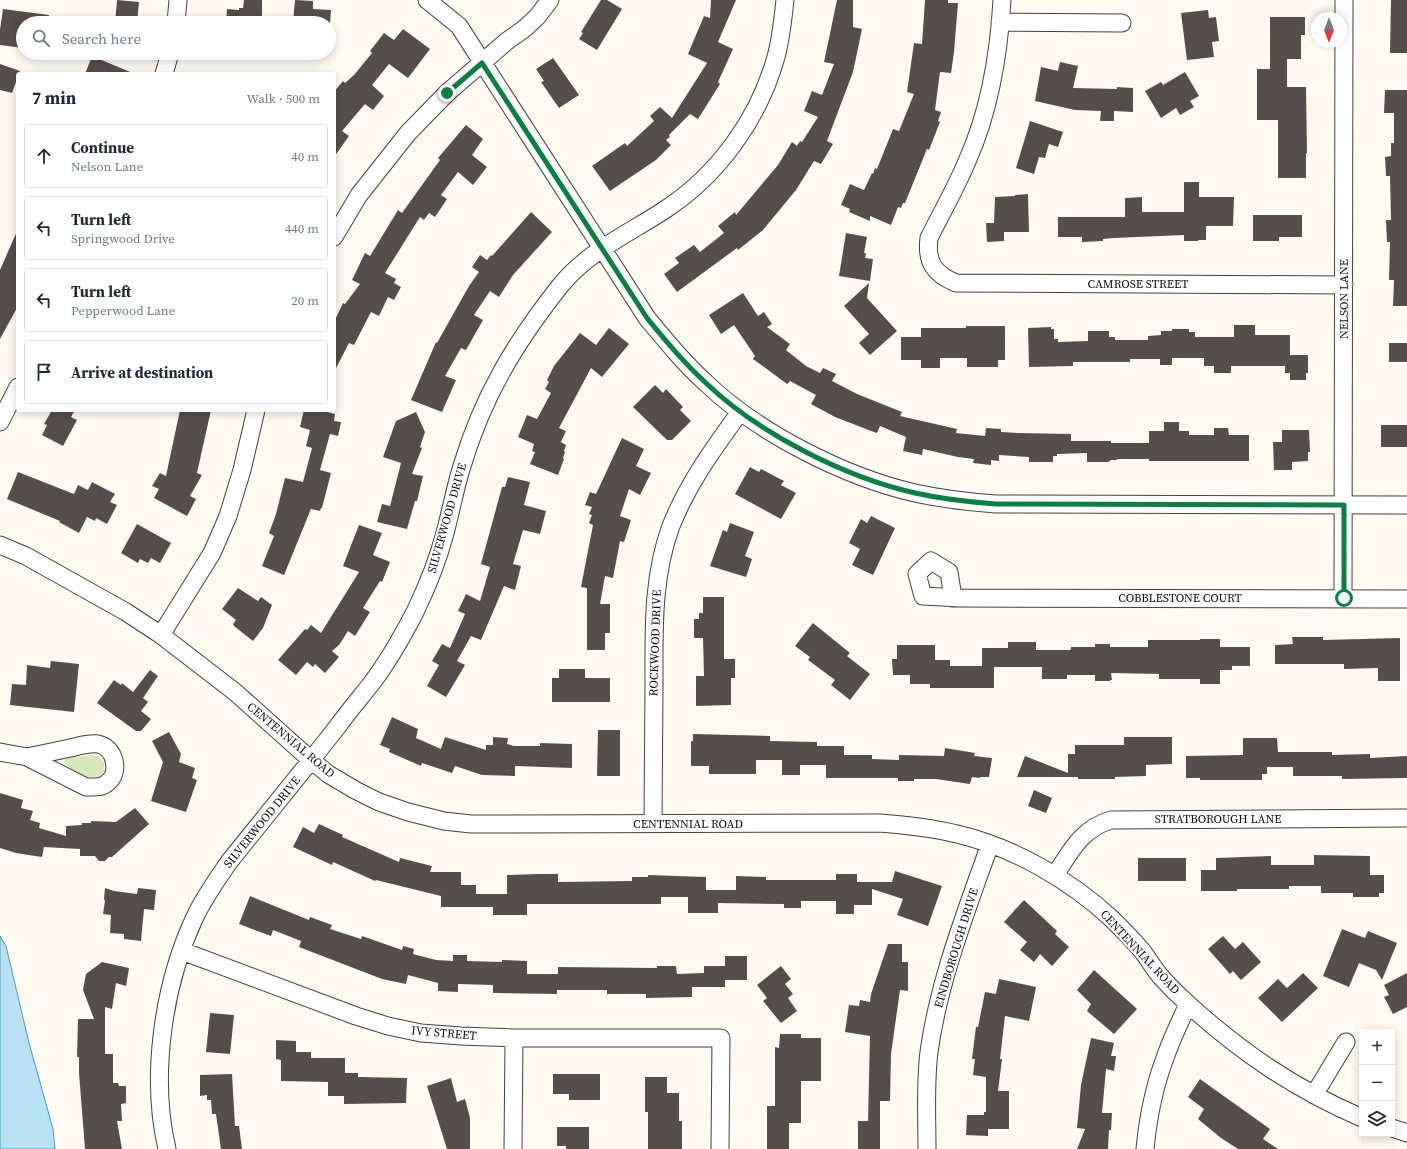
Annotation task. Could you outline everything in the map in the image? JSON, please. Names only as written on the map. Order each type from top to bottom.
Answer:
[{"type":"street","points":[[177,16],[178,0]]},
{"type":"street","points":[[427,0],[459,26],[601,249],[647,318],[678,356],[707,384],[740,412],[789,443],[849,472],[892,486],[951,500],[996,504],[1407,505]]},
{"type":"street","points":[[336,234],[359,195],[408,133],[447,93],[537,17],[550,0]]},
{"type":"street","name":"SILVERWOOD DRIVE","points":[[167,1149],[160,1101],[159,1065],[163,1030],[169,994],[182,951],[194,920],[209,890],[229,862],[372,683],[395,649],[415,612],[431,574],[445,534],[462,466],[478,418],[508,358],[532,322],[563,282],[581,264],[601,249],[667,209],[686,195],[707,175],[729,150],[750,118],[767,84],[776,57],[783,24],[785,0]]},
{"type":"street","points":[[1002,0],[1000,22],[1122,23]]},
{"type":"street","name":"NELSON LANE","points":[[1344,0],[1344,598]]},
{"type":"street","name":"CAMROSE STREET","points":[[1000,22],[997,56],[989,96],[980,128],[969,158],[929,238],[928,250],[930,261],[936,271],[945,279],[956,283],[1344,285]]},
{"type":"street","points":[[165,72],[168,60]]},
{"type":"street","points":[[0,422],[16,391]]},
{"type":"street","points":[[161,635],[212,553],[228,516],[242,470],[256,412]]},
{"type":"street","name":"ROCKWOOD DRIVE","points":[[653,824],[654,611],[658,575],[671,526],[686,493],[704,462],[740,412]]},
{"type":"street","name":"CENTENNIAL ROAD","points":[[0,544],[26,556],[119,608],[161,635],[235,692],[328,774],[379,802],[408,812],[444,821],[471,824],[880,823],[916,826],[958,834],[990,844],[1027,860],[1055,875],[1084,896],[1112,920],[1142,951],[1161,977],[1188,1004],[1229,1040],[1265,1066],[1314,1095],[1359,1117]]},
{"type":"street","name":"COBBLESTONE COURT","points":[[953,598],[1407,599]]},
{"type":"street","points":[[0,752],[27,756]]},
{"type":"street","name":"STRATBOROUGH LANE","points":[[1055,875],[1081,838],[1088,831],[1101,823],[1111,820],[1407,818]]},
{"type":"street","name":"EINDBOROUGH DRIVE","points":[[927,1149],[926,1089],[929,1052],[935,1016],[947,969],[990,844]]},
{"type":"street","name":"IVY STREET","points":[[182,951],[356,1016],[388,1026],[421,1033],[514,1038],[721,1038],[720,1149]]},
{"type":"street","points":[[1145,1149],[1146,1134],[1155,1091],[1165,1057],[1188,1004]]},
{"type":"street","points":[[513,1149],[514,1038]]},
{"type":"street","points":[[1314,1095],[1346,1042]]},
{"type":"street","points":[[1395,1129],[1407,1133]]},
{"type":"green space","points":[[90,755],[98,756],[104,762],[104,771],[100,775],[95,777],[85,776],[65,765],[64,761],[66,758]]},
{"type":"water","points":[[0,936],[6,946],[29,1043],[53,1129],[55,1149],[0,1149]]},
{"type":"building","points":[[117,0],[139,2],[138,16],[116,16]]},
{"type":"building","points":[[244,0],[262,0],[262,16],[226,16],[227,9],[239,10],[239,8],[243,8]]},
{"type":"building","points":[[295,0],[313,1],[313,9],[331,10],[331,16],[294,16]]},
{"type":"building","points":[[601,0],[607,0],[622,9],[597,50],[579,39],[583,33],[581,32]]},
{"type":"building","points":[[711,0],[736,0],[718,42],[733,49],[718,82],[720,84],[698,119],[690,114],[669,135],[670,137],[666,140],[671,145],[656,160],[610,191],[592,166],[625,143],[627,146],[654,121],[650,116],[660,107],[672,118],[707,63],[688,54],[704,16],[710,18]]},
{"type":"building","points":[[837,0],[853,0],[853,27],[862,29],[853,72],[827,141],[833,144],[821,164],[814,161],[796,190],[763,230],[738,250],[737,248],[677,292],[664,274],[679,263],[675,258],[694,245],[700,252],[724,233],[718,226],[735,212],[736,215],[778,165],[792,142],[797,146],[800,141],[802,142],[818,117],[804,111],[812,91],[822,95],[834,64],[824,62]]},
{"type":"building","points":[[925,0],[948,0],[948,3],[958,3],[951,73],[940,72],[935,110],[941,112],[938,121],[940,122],[929,150],[927,149],[905,203],[903,203],[901,208],[898,207],[891,225],[870,216],[870,221],[849,212],[850,209],[841,205],[850,184],[864,190],[875,168],[877,169],[893,129],[899,131],[914,94],[907,92],[914,43],[922,44]]},
{"type":"building","points":[[1391,0],[1407,0],[1407,53],[1390,53]]},
{"type":"building","points":[[3,9],[49,15],[16,16],[16,47],[0,45],[0,30]]},
{"type":"building","points":[[1208,10],[1209,18],[1216,17],[1219,41],[1212,42],[1214,57],[1187,60],[1181,13]]},
{"type":"building","points":[[1270,17],[1305,17],[1305,35],[1301,35],[1301,59],[1287,59],[1287,87],[1306,87],[1306,178],[1278,178],[1278,120],[1257,120],[1257,69],[1270,69]]},
{"type":"building","points":[[403,29],[430,49],[408,78],[389,64],[372,85],[384,96],[373,110],[365,104],[342,131],[349,136],[336,154],[336,90],[343,81],[345,83],[354,75],[372,53],[370,51],[384,33],[394,40]]},
{"type":"building","points":[[553,58],[579,95],[559,108],[541,82],[544,81],[536,69]]},
{"type":"building","points":[[90,60],[102,60],[130,72],[86,72]]},
{"type":"building","points":[[1060,62],[1078,66],[1073,88],[1133,88],[1133,112],[1114,111],[1114,121],[1100,121],[1101,111],[1075,110],[1035,101],[1041,67],[1058,71]]},
{"type":"building","points":[[0,64],[20,71],[16,72],[16,82],[12,93],[0,90]]},
{"type":"building","points":[[1185,72],[1199,96],[1190,101],[1194,107],[1180,115],[1176,108],[1161,118],[1145,91],[1161,82],[1163,85]]},
{"type":"building","points":[[1385,90],[1407,90],[1407,306],[1393,306],[1394,280],[1389,280],[1390,242],[1387,242],[1386,220],[1391,220],[1390,176],[1386,176],[1385,157],[1391,156],[1391,143],[1394,143],[1394,113],[1384,113]]},
{"type":"building","points":[[1030,121],[1063,132],[1058,147],[1049,144],[1045,158],[1039,157],[1034,174],[1016,168]]},
{"type":"building","points":[[466,125],[483,139],[472,155],[487,167],[473,185],[458,172],[441,195],[447,199],[435,217],[429,213],[424,220],[420,217],[385,273],[396,279],[394,283],[401,287],[394,300],[388,297],[379,316],[371,312],[354,345],[349,343],[336,368],[336,318],[343,303],[345,304],[360,284],[352,280],[365,253],[370,256],[398,210],[402,213],[440,160],[438,158]]},
{"type":"building","points":[[1184,182],[1199,182],[1199,197],[1234,197],[1233,226],[1206,226],[1206,240],[1198,241],[1184,241],[1184,235],[1114,238],[1103,239],[1103,241],[1082,242],[1082,237],[1058,237],[1058,217],[1125,217],[1125,198],[1142,197],[1142,212],[1184,212]]},
{"type":"building","points":[[1028,194],[1029,232],[1004,232],[1004,241],[987,242],[986,223],[994,223],[995,197]]},
{"type":"building","points":[[531,212],[552,232],[513,275],[499,297],[490,291],[474,315],[483,320],[466,350],[461,348],[445,376],[456,380],[442,412],[411,400],[436,342],[437,343],[469,286],[479,272],[472,267],[480,255],[487,260],[491,255],[492,256]]},
{"type":"building","points":[[1253,215],[1302,215],[1302,237],[1279,237],[1279,241],[1253,241]]},
{"type":"building","points":[[846,233],[867,237],[864,253],[866,253],[865,258],[873,259],[870,281],[839,276]]},
{"type":"building","points":[[16,234],[16,310],[0,339],[0,270]]},
{"type":"building","points":[[869,283],[867,298],[897,331],[870,355],[859,343],[869,334],[844,306]]},
{"type":"building","points":[[743,293],[758,316],[764,312],[772,324],[767,327],[790,344],[786,350],[806,366],[820,373],[823,368],[836,374],[832,381],[857,394],[902,412],[900,416],[957,429],[956,433],[985,436],[986,428],[1001,429],[1001,432],[1071,434],[1071,441],[1111,441],[1111,443],[1149,443],[1149,431],[1164,431],[1164,422],[1179,422],[1179,431],[1189,431],[1189,435],[1214,435],[1214,428],[1228,428],[1229,435],[1249,435],[1249,461],[1149,461],[1149,459],[1117,459],[1108,462],[1087,462],[1087,453],[1057,454],[1057,456],[1053,456],[1053,462],[1029,462],[1029,457],[999,455],[999,461],[991,460],[991,465],[973,463],[974,459],[923,449],[922,455],[903,451],[906,437],[880,426],[877,433],[871,431],[835,417],[811,404],[816,395],[790,381],[787,384],[753,359],[755,356],[734,325],[721,334],[709,315]]},
{"type":"building","points":[[1234,325],[1255,325],[1255,335],[1290,335],[1290,355],[1308,355],[1308,373],[1306,373],[1306,380],[1290,380],[1290,373],[1285,373],[1285,366],[1231,366],[1231,373],[1214,373],[1214,366],[1204,366],[1204,358],[1172,358],[1172,365],[1160,365],[1160,359],[1130,359],[1130,362],[1073,362],[1073,366],[1029,367],[1028,328],[1051,327],[1051,329],[1054,329],[1054,339],[1058,339],[1058,342],[1088,341],[1088,331],[1109,331],[1109,337],[1115,337],[1115,340],[1148,340],[1148,336],[1161,335],[1161,331],[1172,331],[1172,329],[1189,329],[1189,332],[1195,332],[1195,337],[1234,337]]},
{"type":"building","points":[[966,326],[1005,326],[1005,360],[998,360],[998,367],[967,367],[967,358],[940,358],[940,368],[921,368],[921,360],[901,360],[901,337],[921,337],[921,328],[966,328]]},
{"type":"building","points":[[609,328],[629,344],[602,377],[591,368],[559,428],[566,431],[561,442],[566,445],[564,459],[558,475],[530,464],[535,452],[532,451],[534,444],[518,437],[527,415],[537,419],[551,393],[545,389],[549,382],[547,380],[554,366],[580,333],[596,345]]},
{"type":"building","points":[[1389,343],[1407,343],[1407,362],[1389,362]]},
{"type":"building","points":[[655,385],[663,393],[666,389],[683,407],[680,410],[691,421],[672,440],[667,440],[633,407]]},
{"type":"building","points":[[51,412],[74,412],[71,417],[77,420],[63,446],[42,435],[47,425],[44,424]]},
{"type":"building","points":[[180,412],[211,412],[197,473],[202,475],[190,496],[196,499],[187,516],[154,498],[159,489],[152,486],[160,473],[166,476]]},
{"type":"building","points":[[304,412],[328,412],[335,414],[334,421],[341,422],[338,436],[330,434],[320,470],[331,473],[322,508],[320,511],[311,509],[284,575],[262,566],[274,536],[269,533],[276,514],[285,478],[303,482],[312,448],[306,446],[310,430],[300,427]]},
{"type":"building","points":[[416,412],[425,432],[420,447],[422,448],[412,474],[423,476],[417,501],[415,501],[407,529],[377,522],[382,504],[390,506],[401,463],[383,457],[396,421]]},
{"type":"building","points":[[1381,425],[1407,425],[1407,447],[1381,447]]},
{"type":"building","points":[[1282,430],[1309,430],[1310,452],[1308,452],[1308,461],[1292,462],[1292,470],[1274,470],[1273,442],[1282,442]]},
{"type":"building","points":[[622,438],[644,449],[636,466],[651,473],[640,495],[629,489],[620,516],[631,520],[624,542],[620,541],[613,578],[605,576],[600,604],[610,604],[610,633],[605,633],[605,650],[587,650],[587,588],[581,587],[593,525],[589,523],[592,515],[589,514],[592,507],[585,505],[590,492],[596,494]]},
{"type":"building","points":[[750,467],[759,472],[761,469],[784,481],[781,485],[796,493],[781,519],[735,494]]},
{"type":"building","points":[[18,472],[74,494],[78,485],[88,490],[92,482],[115,494],[110,502],[117,505],[107,524],[96,518],[95,521],[87,517],[79,533],[59,522],[60,521],[7,499]]},
{"type":"building","points":[[508,477],[530,482],[524,505],[546,511],[540,534],[523,530],[513,564],[521,566],[515,590],[504,586],[481,640],[471,636],[457,661],[465,665],[446,697],[427,686],[439,665],[432,661],[442,644],[450,648],[465,614],[458,611],[466,594],[480,601],[490,567],[481,564],[502,487],[505,487]]},
{"type":"building","points":[[871,516],[895,528],[873,575],[852,565],[860,549],[849,543],[861,519],[867,523]]},
{"type":"building","points":[[730,523],[754,532],[745,556],[752,559],[746,577],[710,566],[723,530],[727,532]]},
{"type":"building","points":[[137,524],[171,543],[160,563],[151,558],[148,563],[140,559],[138,563],[121,553]]},
{"type":"building","points":[[359,525],[382,533],[373,555],[390,562],[382,582],[380,581],[363,608],[370,612],[355,636],[348,631],[339,645],[332,651],[339,657],[325,673],[315,664],[313,667],[307,662],[296,675],[278,660],[305,629],[307,630],[311,625],[321,633],[359,572],[343,566]]},
{"type":"building","points":[[238,588],[258,601],[261,597],[272,605],[263,628],[253,641],[234,626],[233,624],[236,620],[222,609]]},
{"type":"building","points":[[703,597],[724,597],[724,659],[735,659],[735,678],[731,678],[731,705],[696,706],[696,676],[704,676],[703,638],[694,638],[694,619],[699,619],[699,613],[703,613]]},
{"type":"building","points":[[813,623],[850,653],[847,656],[870,674],[850,700],[831,685],[835,680],[808,660],[810,657],[795,646]]},
{"type":"building","points":[[1292,637],[1323,637],[1323,640],[1400,638],[1400,681],[1378,681],[1378,668],[1344,669],[1344,664],[1275,664],[1275,645],[1293,644]]},
{"type":"building","points":[[1220,639],[1220,647],[1250,647],[1250,666],[1232,666],[1232,670],[1220,670],[1220,684],[1200,684],[1200,679],[1159,679],[1159,674],[1111,673],[1112,680],[1110,681],[1095,681],[1095,675],[1067,675],[1067,679],[1042,679],[1042,667],[994,667],[994,688],[930,688],[930,684],[910,684],[910,675],[893,675],[892,659],[897,659],[897,645],[935,645],[935,660],[950,660],[950,666],[982,666],[982,648],[1008,648],[1008,642],[1036,642],[1036,650],[1070,650],[1071,647],[1095,647],[1095,644],[1110,644],[1110,647],[1148,647],[1148,640]]},
{"type":"building","points":[[51,661],[79,664],[74,712],[10,705],[12,684],[26,685],[27,665],[50,668]]},
{"type":"building","points":[[559,669],[585,669],[585,678],[610,678],[610,702],[552,702],[552,678],[559,678]]},
{"type":"building","points":[[150,670],[158,676],[143,698],[148,702],[141,711],[151,719],[141,731],[136,731],[97,703],[114,680],[121,685],[122,683],[133,692]]},
{"type":"building","points":[[392,717],[418,729],[416,738],[441,749],[445,737],[486,750],[486,745],[493,745],[493,737],[508,738],[507,744],[514,746],[540,746],[540,743],[572,744],[572,768],[515,766],[515,776],[482,775],[455,766],[452,773],[422,763],[421,766],[389,752],[390,749],[380,745]]},
{"type":"building","points":[[598,730],[620,730],[620,776],[597,776]]},
{"type":"building","points":[[169,732],[181,754],[179,762],[195,768],[192,778],[197,780],[186,812],[151,801],[163,762],[152,741]]},
{"type":"building","points":[[693,734],[770,736],[770,741],[817,742],[817,746],[844,746],[844,755],[872,755],[872,759],[899,760],[899,755],[944,756],[945,748],[975,753],[974,756],[992,758],[989,777],[972,777],[970,784],[936,779],[898,781],[898,778],[826,778],[826,765],[800,765],[800,775],[782,775],[782,760],[756,760],[756,774],[709,774],[709,766],[691,766],[691,741],[693,741]]},
{"type":"building","points":[[1124,737],[1172,737],[1172,764],[1146,765],[1146,776],[1115,777],[1115,779],[1078,779],[1078,777],[1017,777],[1025,756],[1068,773],[1068,754],[1075,754],[1075,745],[1124,745]]},
{"type":"building","points":[[1243,738],[1277,738],[1278,752],[1332,752],[1332,755],[1370,754],[1370,758],[1407,756],[1407,778],[1342,779],[1342,776],[1293,776],[1293,767],[1267,767],[1267,774],[1262,774],[1262,780],[1200,780],[1200,778],[1186,778],[1186,756],[1243,755]]},
{"type":"building","points":[[1034,790],[1052,798],[1046,813],[1028,806]]},
{"type":"building","points":[[0,793],[23,800],[21,808],[33,811],[30,820],[40,823],[39,828],[66,836],[66,826],[82,825],[82,823],[91,823],[91,821],[116,822],[135,808],[149,824],[112,857],[109,857],[105,861],[99,861],[95,856],[80,856],[80,849],[44,847],[42,857],[16,853],[0,848]]},
{"type":"building","points":[[319,824],[343,835],[342,837],[399,862],[400,858],[432,866],[430,872],[461,872],[461,885],[476,885],[476,894],[507,894],[507,875],[539,874],[558,874],[558,882],[632,881],[632,877],[648,877],[648,875],[706,877],[706,890],[736,890],[736,876],[766,877],[766,880],[836,880],[836,874],[857,874],[857,882],[892,882],[895,871],[942,886],[928,926],[897,915],[903,899],[872,889],[872,905],[854,905],[854,914],[836,914],[836,901],[801,901],[801,908],[784,908],[784,904],[718,903],[718,913],[688,913],[688,897],[661,897],[661,904],[527,904],[527,915],[493,915],[493,907],[441,907],[441,896],[375,881],[333,862],[332,865],[293,847],[303,827],[314,833]]},
{"type":"building","points":[[1314,855],[1370,856],[1370,875],[1384,875],[1384,893],[1379,893],[1379,897],[1353,897],[1353,893],[1321,893],[1321,886],[1289,886],[1289,889],[1201,891],[1201,870],[1216,870],[1216,858],[1271,856],[1271,865],[1314,865]]},
{"type":"building","points":[[1138,858],[1186,858],[1186,881],[1138,881]]},
{"type":"building","points":[[105,888],[114,891],[137,894],[138,888],[156,890],[154,910],[144,909],[141,941],[124,939],[124,934],[110,933],[111,915],[103,914]]},
{"type":"building","points":[[250,896],[309,920],[310,917],[332,925],[330,929],[361,939],[362,936],[402,950],[403,946],[414,949],[413,954],[436,960],[453,961],[453,955],[467,955],[467,961],[527,961],[527,974],[558,974],[558,967],[657,968],[657,966],[676,966],[677,974],[704,973],[704,966],[725,966],[725,956],[747,956],[747,980],[725,980],[725,987],[692,987],[692,997],[646,998],[646,994],[607,994],[607,990],[557,990],[557,994],[493,993],[493,985],[458,984],[458,992],[438,991],[438,983],[408,975],[406,984],[382,979],[299,947],[301,941],[273,930],[271,936],[239,924]]},
{"type":"building","points":[[1024,900],[1057,931],[1055,934],[1069,947],[1052,966],[1040,954],[1034,962],[1020,950],[1027,942],[1004,922]]},
{"type":"building","points":[[1342,929],[1365,938],[1368,931],[1397,943],[1382,980],[1376,970],[1359,963],[1349,987],[1323,976]]},
{"type":"building","points":[[1223,936],[1235,949],[1243,942],[1261,962],[1241,980],[1233,971],[1230,974],[1208,949]]},
{"type":"building","points":[[888,944],[902,944],[902,962],[908,962],[908,991],[900,990],[891,1054],[890,1101],[880,1101],[880,1149],[858,1149],[858,1121],[868,1121],[870,1036],[845,1032],[849,1005],[859,1006],[860,1000],[870,1002],[871,994]]},
{"type":"building","points":[[102,962],[129,968],[126,986],[116,983],[112,1009],[105,1007],[105,1054],[113,1054],[113,1083],[118,1083],[119,1086],[126,1086],[126,1103],[121,1104],[122,1121],[117,1121],[122,1149],[85,1149],[79,1057],[77,1057],[78,1019],[94,1019],[83,990],[86,974]]},
{"type":"building","points":[[781,966],[791,979],[785,984],[793,994],[788,998],[797,1011],[781,1023],[763,1001],[767,998],[757,985]]},
{"type":"building","points":[[1094,970],[1137,1009],[1114,1034],[1087,1011],[1091,1004],[1077,990]]},
{"type":"building","points":[[1303,973],[1318,988],[1282,1022],[1258,998],[1278,979],[1287,988]]},
{"type":"building","points":[[1407,973],[1407,1007],[1393,1014],[1384,997],[1389,995],[1384,985]]},
{"type":"building","points":[[999,979],[1036,987],[1029,1021],[1005,1016],[998,1091],[1009,1091],[1009,1129],[988,1129],[988,1136],[966,1135],[967,1115],[984,1115],[984,1112],[986,1112],[986,1077],[973,1075],[975,1059],[972,1059],[976,1027],[978,1027],[985,992],[996,994]]},
{"type":"building","points":[[210,1013],[234,1015],[230,1054],[206,1052]]},
{"type":"building","points":[[780,1034],[801,1034],[801,1038],[821,1038],[821,1081],[801,1081],[801,1123],[789,1123],[789,1149],[767,1149],[767,1106],[775,1106],[775,1047],[779,1048]]},
{"type":"building","points":[[1091,1038],[1114,1043],[1111,1056],[1116,1056],[1114,1071],[1106,1069],[1102,1113],[1112,1113],[1108,1149],[1077,1149],[1085,1129],[1077,1128],[1081,1085]]},
{"type":"building","points":[[276,1040],[296,1041],[296,1052],[311,1052],[311,1058],[345,1058],[345,1073],[358,1073],[358,1077],[407,1078],[406,1103],[344,1104],[344,1096],[328,1096],[328,1082],[281,1081],[281,1060],[276,1059]]},
{"type":"building","points":[[232,1074],[235,1126],[239,1126],[242,1149],[221,1149],[216,1114],[212,1114],[211,1100],[207,1100],[207,1095],[200,1096],[200,1075]]},
{"type":"building","points":[[553,1074],[600,1074],[600,1100],[569,1100],[569,1094],[553,1094]]},
{"type":"building","points":[[645,1077],[667,1077],[667,1093],[679,1093],[679,1121],[682,1121],[682,1149],[648,1149],[648,1112],[645,1112]]},
{"type":"building","points":[[451,1078],[457,1102],[465,1099],[470,1118],[470,1149],[447,1149],[427,1086]]},
{"type":"building","points":[[1200,1079],[1270,1129],[1263,1139],[1278,1149],[1238,1149],[1221,1138],[1198,1119],[1204,1109],[1188,1097]]},
{"type":"building","points":[[557,1127],[589,1127],[589,1149],[566,1149],[566,1146],[557,1146]]},
{"type":"route","points":[[447,93],[482,63],[647,318],[678,356],[707,384],[740,412],[789,443],[849,472],[914,492],[951,500],[996,504],[1344,505],[1344,598]]}]
